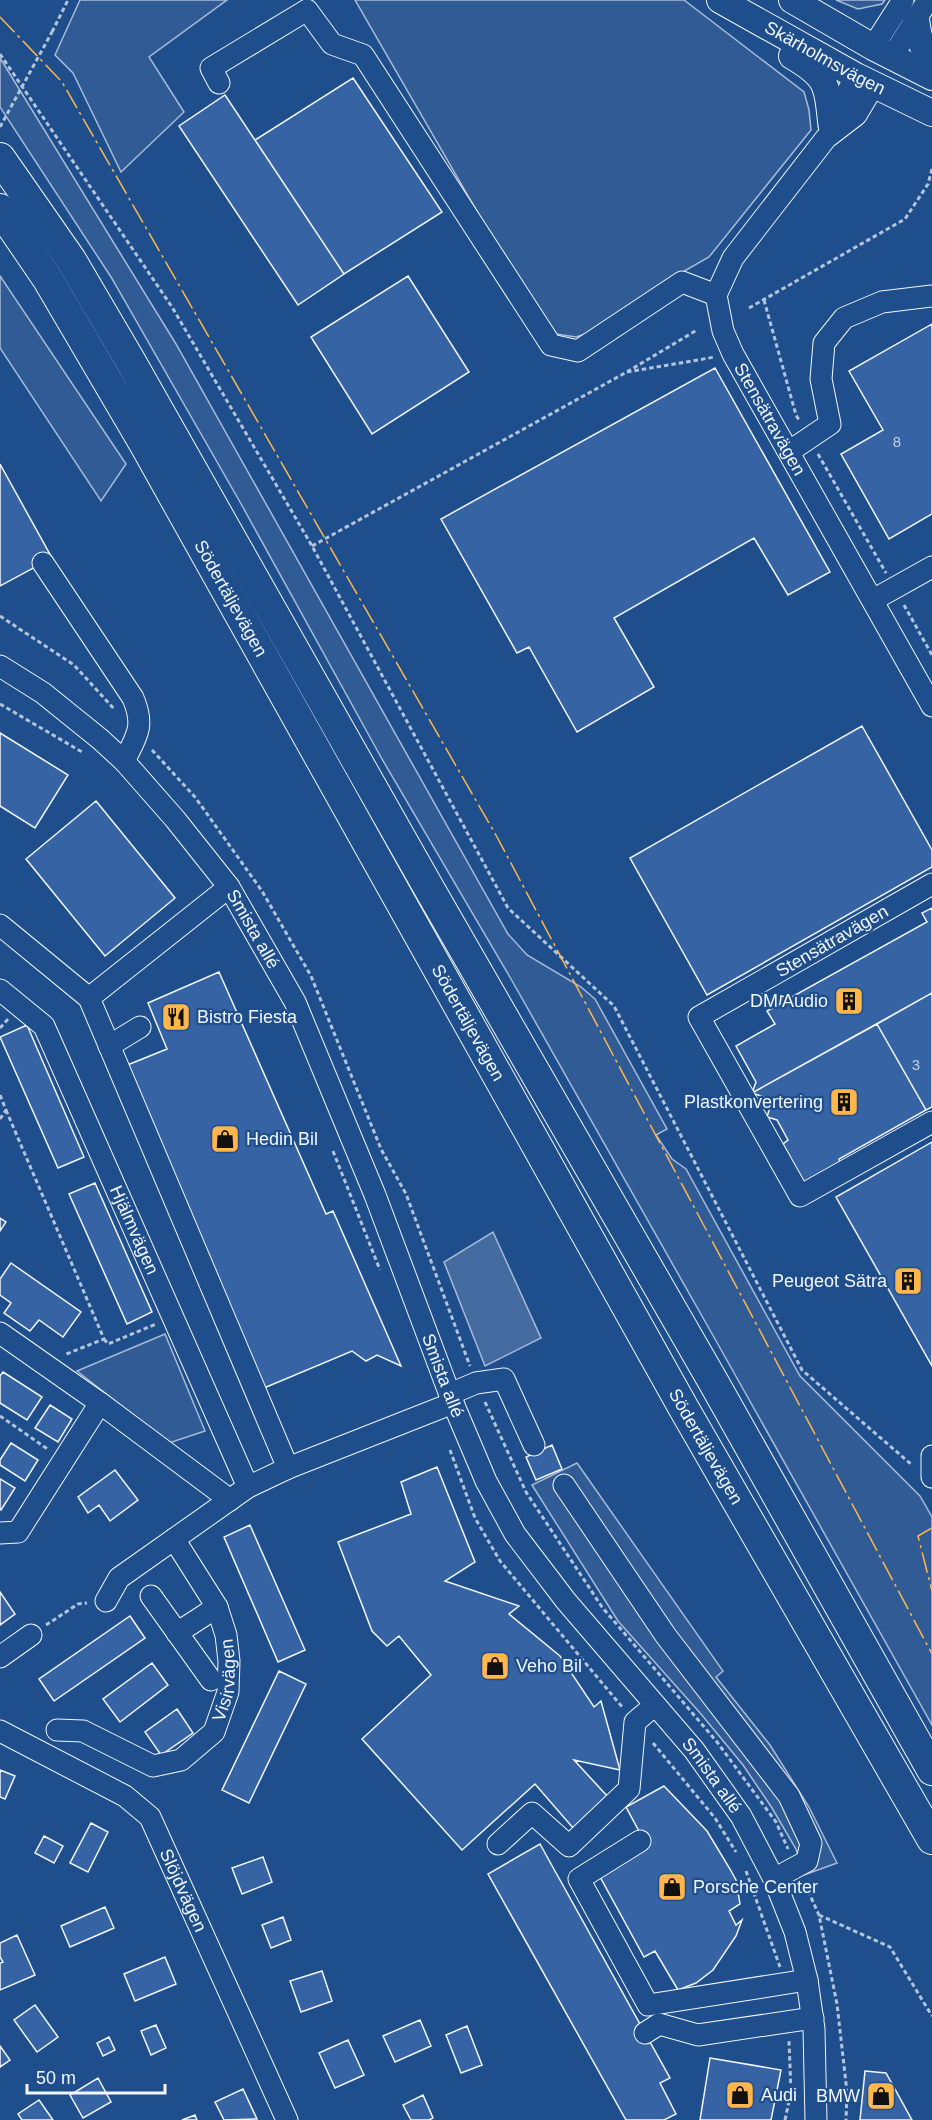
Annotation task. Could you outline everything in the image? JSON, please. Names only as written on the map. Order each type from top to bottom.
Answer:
[{"type":"highway","name":"Södertäljevägen","points":[[0,158],[71,260],[131,362],[436,900],[714,1383],[932,1770]]},
{"type":"highway","name":"Södertäljevägen","points":[[0,209],[47,278],[145,445],[683,1407],[932,1839]]},
{"type":"main road","name":"Skärholmsvägen","points":[[720,0],[866,80],[932,113]]},
{"type":"main road","name":"Skärholmsvägen","points":[[792,0],[882,52],[932,77]]},
{"type":"main road","points":[[915,6],[918,40],[932,58]]},
{"type":"main road","points":[[742,12],[775,45],[810,66],[819,75],[828,91],[828,130]]},
{"type":"main road","points":[[866,80],[882,52]]},
{"type":"street","points":[[882,52],[915,6]]},
{"type":"street","points":[[219,83],[211,68],[307,10],[332,44],[363,55],[551,345],[578,351],[682,282],[716,295],[733,258],[828,130],[856,115],[866,80]]},
{"type":"street","name":"Stensätravägen","points":[[716,295],[723,331],[733,354],[790,451],[932,706]]},
{"type":"street","points":[[790,451],[830,424],[821,380],[824,343],[844,318],[882,302],[932,296]]},
{"type":"street","points":[[43,563],[133,698],[139,712],[138,735],[124,761]]},
{"type":"street","points":[[873,600],[931,571]]},
{"type":"street","name":"Smista allé","points":[[0,666],[44,693],[124,761],[175,819],[229,887],[295,1002],[375,1195],[486,1481],[516,1534],[566,1601],[694,1750],[741,1816],[774,1879],[795,1932],[807,1980],[813,2018],[816,2120]]},
{"type":"street","name":"Stensätravägen","points":[[932,885],[699,1017],[800,1196],[932,1122]]},
{"type":"street","points":[[89,998],[229,887]]},
{"type":"street","points":[[0,925],[89,998],[288,1468]]},
{"type":"street","name":"Hjälmvägen","points":[[0,990],[44,1026],[248,1487]]},
{"type":"street","points":[[109,1046],[140,1027]]},
{"type":"street","points":[[0,1333],[100,1403],[230,1500]]},
{"type":"street","points":[[106,1601],[119,1578],[248,1487],[452,1398],[476,1383],[504,1378],[534,1445]]},
{"type":"street","points":[[0,1533],[18,1532],[100,1403]]},
{"type":"street","points":[[564,1485],[666,1636],[789,1796],[811,1843],[807,1861],[774,1879]]},
{"type":"street","name":"Visirvägen","points":[[57,1730],[83,1731],[153,1766],[181,1760],[214,1732],[228,1692],[229,1661],[226,1635],[217,1606],[174,1539]]},
{"type":"street","points":[[151,1596],[211,1680]]},
{"type":"street","points":[[177,1633],[217,1606]]},
{"type":"street","points":[[0,1657],[31,1635]]},
{"type":"street","points":[[498,1844],[532,1813],[569,1846],[629,1789],[635,1722],[655,1705]]},
{"type":"street","name":"Slöjdvägen","points":[[0,1731],[125,1796],[150,1817],[287,2120]]},
{"type":"street","points":[[640,1841],[579,1879],[648,2005],[807,1980]]},
{"type":"street","points":[[645,2033],[659,2024],[698,2035],[813,2018]]},
{"type":"path","points":[[0,127],[68,0]]},
{"type":"path","points":[[0,54],[172,307],[312,546],[508,908],[614,1006],[802,1370],[926,1466]]},
{"type":"path","points":[[749,308],[905,219],[928,184],[932,169]]},
{"type":"path","points":[[928,184],[932,187]]},
{"type":"path","points":[[764,300],[796,415],[932,655]]},
{"type":"path","points":[[312,546],[625,373],[697,330]]},
{"type":"path","points":[[625,373],[733,354]]},
{"type":"path","points":[[0,616],[74,665],[195,797],[262,891],[311,976],[381,1149],[406,1194],[476,1383],[526,1492],[602,1607],[717,1742],[776,1822],[819,1915],[837,2004],[848,2092],[846,2120]]},
{"type":"path","points":[[0,1095],[104,1339],[56,1358]]},
{"type":"path","points":[[0,1119],[6,1110]]},
{"type":"path","points":[[0,1416],[63,1460]]},
{"type":"path","points":[[31,1635],[78,1604],[106,1601]]},
{"type":"path","points":[[819,1915],[890,1947],[932,2016]]},
{"type":"path","points":[[785,2120],[790,2092],[788,2022]]},
{"type":"shaded area","points":[[80,0],[227,0],[149,57],[184,112],[121,172],[73,73],[55,55]]},
{"type":"shaded area","points":[[355,0],[684,0],[804,92],[811,130],[709,257],[674,277],[594,331],[576,337],[556,334],[542,324]]},
{"type":"shaded area","points":[[836,0],[885,0],[882,4],[858,9]]},
{"type":"shaded area","points":[[0,58],[176,344],[508,934],[527,955],[581,987],[595,999],[667,1129],[656,1135],[672,1159],[686,1169],[800,1376],[920,1496],[932,1517],[932,1725],[511,979],[382,759],[240,502],[111,277],[0,107]]},
{"type":"shaded area","points":[[0,276],[126,464],[101,501],[0,348]]},
{"type":"shaded area","points":[[493,1232],[541,1338],[485,1366],[444,1262]]},
{"type":"shaded area","points":[[165,1334],[205,1431],[169,1443],[77,1371]]},
{"type":"shaded area","points":[[577,1463],[723,1671],[716,1677],[770,1745],[809,1807],[837,1863],[804,1875],[796,1849],[743,1765],[618,1621],[532,1485]]},
{"type":"building","points":[[353,78],[442,212],[344,274],[255,140]]},
{"type":"building","points":[[225,95],[344,274],[298,305],[179,126]]},
{"type":"building","points":[[408,276],[469,372],[372,434],[311,337]]},
{"type":"building","points":[[932,324],[932,514],[889,539],[841,454],[883,430],[849,371]]},
{"type":"building","points":[[715,368],[830,572],[788,595],[754,538],[614,618],[654,687],[577,732],[529,647],[517,653],[441,519]]},
{"type":"building","points":[[0,464],[52,558],[0,586]]},
{"type":"building","points":[[862,726],[932,850],[932,867],[707,995],[630,858]]},
{"type":"building","points":[[0,733],[68,775],[35,828],[0,806]]},
{"type":"building","points":[[96,801],[175,898],[105,956],[26,859]]},
{"type":"building","name":"DM Audio","points":[[932,908],[932,993],[752,1093],[756,1082],[736,1046],[775,1024],[767,1011],[780,1004],[781,996],[790,998],[927,922],[922,913]]},
{"type":"building","name":"Hedin Bil","points":[[219,972],[326,1214],[333,1211],[401,1366],[377,1355],[366,1361],[352,1351],[264,1388],[125,1066],[167,1049],[148,1003]]},
{"type":"building","points":[[932,993],[932,1107],[926,1110],[877,1024]]},
{"type":"building","name":"Plastkonvertering","points":[[877,1024],[926,1110],[839,1159],[841,1164],[805,1184],[783,1144],[788,1140],[777,1120],[767,1117],[770,1107],[764,1097],[752,1093]]},
{"type":"building","points":[[27,1025],[84,1157],[58,1168],[0,1037]]},
{"type":"building","name":"Peugeot Sätra","points":[[932,1142],[932,1366],[836,1197]]},
{"type":"building","points":[[95,1183],[152,1312],[127,1324],[69,1194]]},
{"type":"building","points":[[0,1218],[6,1222],[0,1231]]},
{"type":"building","points":[[11,1263],[81,1312],[63,1337],[39,1320],[30,1331],[4,1313],[11,1303],[0,1295],[0,1279]]},
{"type":"building","points":[[3,1372],[42,1397],[27,1420],[0,1403],[0,1376]]},
{"type":"building","points":[[50,1405],[72,1419],[58,1442],[35,1428]]},
{"type":"building","points":[[11,1443],[38,1460],[25,1481],[0,1465],[0,1460]]},
{"type":"building","points":[[552,1445],[562,1469],[536,1480],[526,1457]]},
{"type":"building","name":"Veho Bil","points":[[437,1467],[475,1562],[445,1581],[519,1606],[509,1614],[560,1656],[594,1707],[601,1701],[620,1770],[574,1760],[609,1798],[574,1829],[535,1784],[462,1850],[362,1739],[431,1675],[399,1636],[387,1646],[372,1631],[338,1542],[411,1514],[401,1482]]},
{"type":"building","points":[[115,1470],[138,1500],[110,1521],[99,1505],[88,1513],[78,1497]]},
{"type":"building","points":[[0,1479],[15,1488],[1,1510],[0,1509]]},
{"type":"building","points":[[250,1525],[305,1650],[278,1662],[224,1537]]},
{"type":"building","points":[[0,1592],[15,1614],[0,1625]]},
{"type":"building","points":[[130,1616],[145,1638],[54,1701],[39,1679]]},
{"type":"building","points":[[152,1663],[168,1685],[120,1722],[103,1699]]},
{"type":"building","points":[[279,1671],[306,1684],[249,1803],[222,1790]]},
{"type":"building","points":[[177,1709],[193,1733],[161,1755],[145,1732]]},
{"type":"building","points":[[0,1770],[15,1776],[5,1799],[0,1797]]},
{"type":"building","name":"Porsche Center","points":[[664,1786],[707,1831],[730,1869],[736,1880],[740,1904],[729,1911],[736,1925],[742,1920],[736,1936],[713,1970],[696,1983],[678,1990],[655,1951],[644,1957],[599,1875],[647,1846],[626,1807]]},
{"type":"building","points":[[91,1823],[108,1832],[88,1872],[70,1863]]},
{"type":"building","points":[[44,1836],[63,1846],[54,1863],[35,1853]]},
{"type":"building","points":[[540,1844],[670,2078],[660,2083],[676,2114],[664,2120],[626,2120],[488,1874]]},
{"type":"building","points":[[263,1857],[272,1882],[242,1894],[232,1868]]},
{"type":"building","points":[[105,1907],[114,1928],[70,1947],[61,1926]]},
{"type":"building","points":[[283,1917],[291,1940],[271,1948],[262,1925]]},
{"type":"building","points":[[17,1935],[35,1975],[0,1990],[0,1963],[3,1962],[0,1957],[0,1943]]},
{"type":"building","points":[[165,1957],[176,1984],[135,2001],[124,1974]]},
{"type":"building","points":[[322,1971],[332,2001],[301,2012],[290,1981]]},
{"type":"building","points":[[35,2005],[58,2037],[37,2052],[14,2020]]},
{"type":"building","points":[[420,2020],[431,2046],[395,2062],[383,2036]]},
{"type":"building","points":[[156,2025],[166,2048],[151,2055],[141,2031]]},
{"type":"building","points":[[467,2026],[482,2065],[461,2073],[446,2035]]},
{"type":"building","points":[[109,2037],[115,2050],[103,2056],[97,2043]]},
{"type":"building","points":[[348,2040],[364,2075],[335,2088],[319,2053]]},
{"type":"building","points":[[0,2046],[10,2060],[0,2067]]},
{"type":"building","name":"Audi","points":[[710,2058],[781,2070],[771,2120],[700,2120]]},
{"type":"building","name":"BMW","points":[[865,2071],[886,2073],[912,2120],[860,2120]]},
{"type":"building","points":[[98,2078],[111,2102],[83,2118],[70,2095]]},
{"type":"building","points":[[243,2089],[257,2119],[224,2120],[215,2102]]},
{"type":"building","points":[[423,2095],[433,2118],[411,2120],[403,2105]]},
{"type":"building","points":[[39,2100],[53,2120],[22,2120],[18,2114]]},
{"type":"building","points":[[195,2115],[197,2120],[182,2120]]},
{"type":"power","points":[[0,17],[62,82],[497,837],[932,1654]]},
{"type":"power","points":[[932,1528],[918,1536],[932,1591]]},
{"type":"place","name":"DM Audio","points":[[849,1001]]},
{"type":"place","name":"Bistro Fiesta","points":[[176,1017]]},
{"type":"place","name":"Plastkonvertering","points":[[844,1102]]},
{"type":"place","name":"Hedin Bil","points":[[225,1139]]},
{"type":"place","name":"Peugeot Sätra","points":[[908,1281]]},
{"type":"place","name":"Veho Bil","points":[[495,1666]]},
{"type":"place","name":"Porsche Center","points":[[672,1887]]},
{"type":"place","name":"Audi","points":[[740,2095]]},
{"type":"place","name":"BMW","points":[[881,2096]]}]
